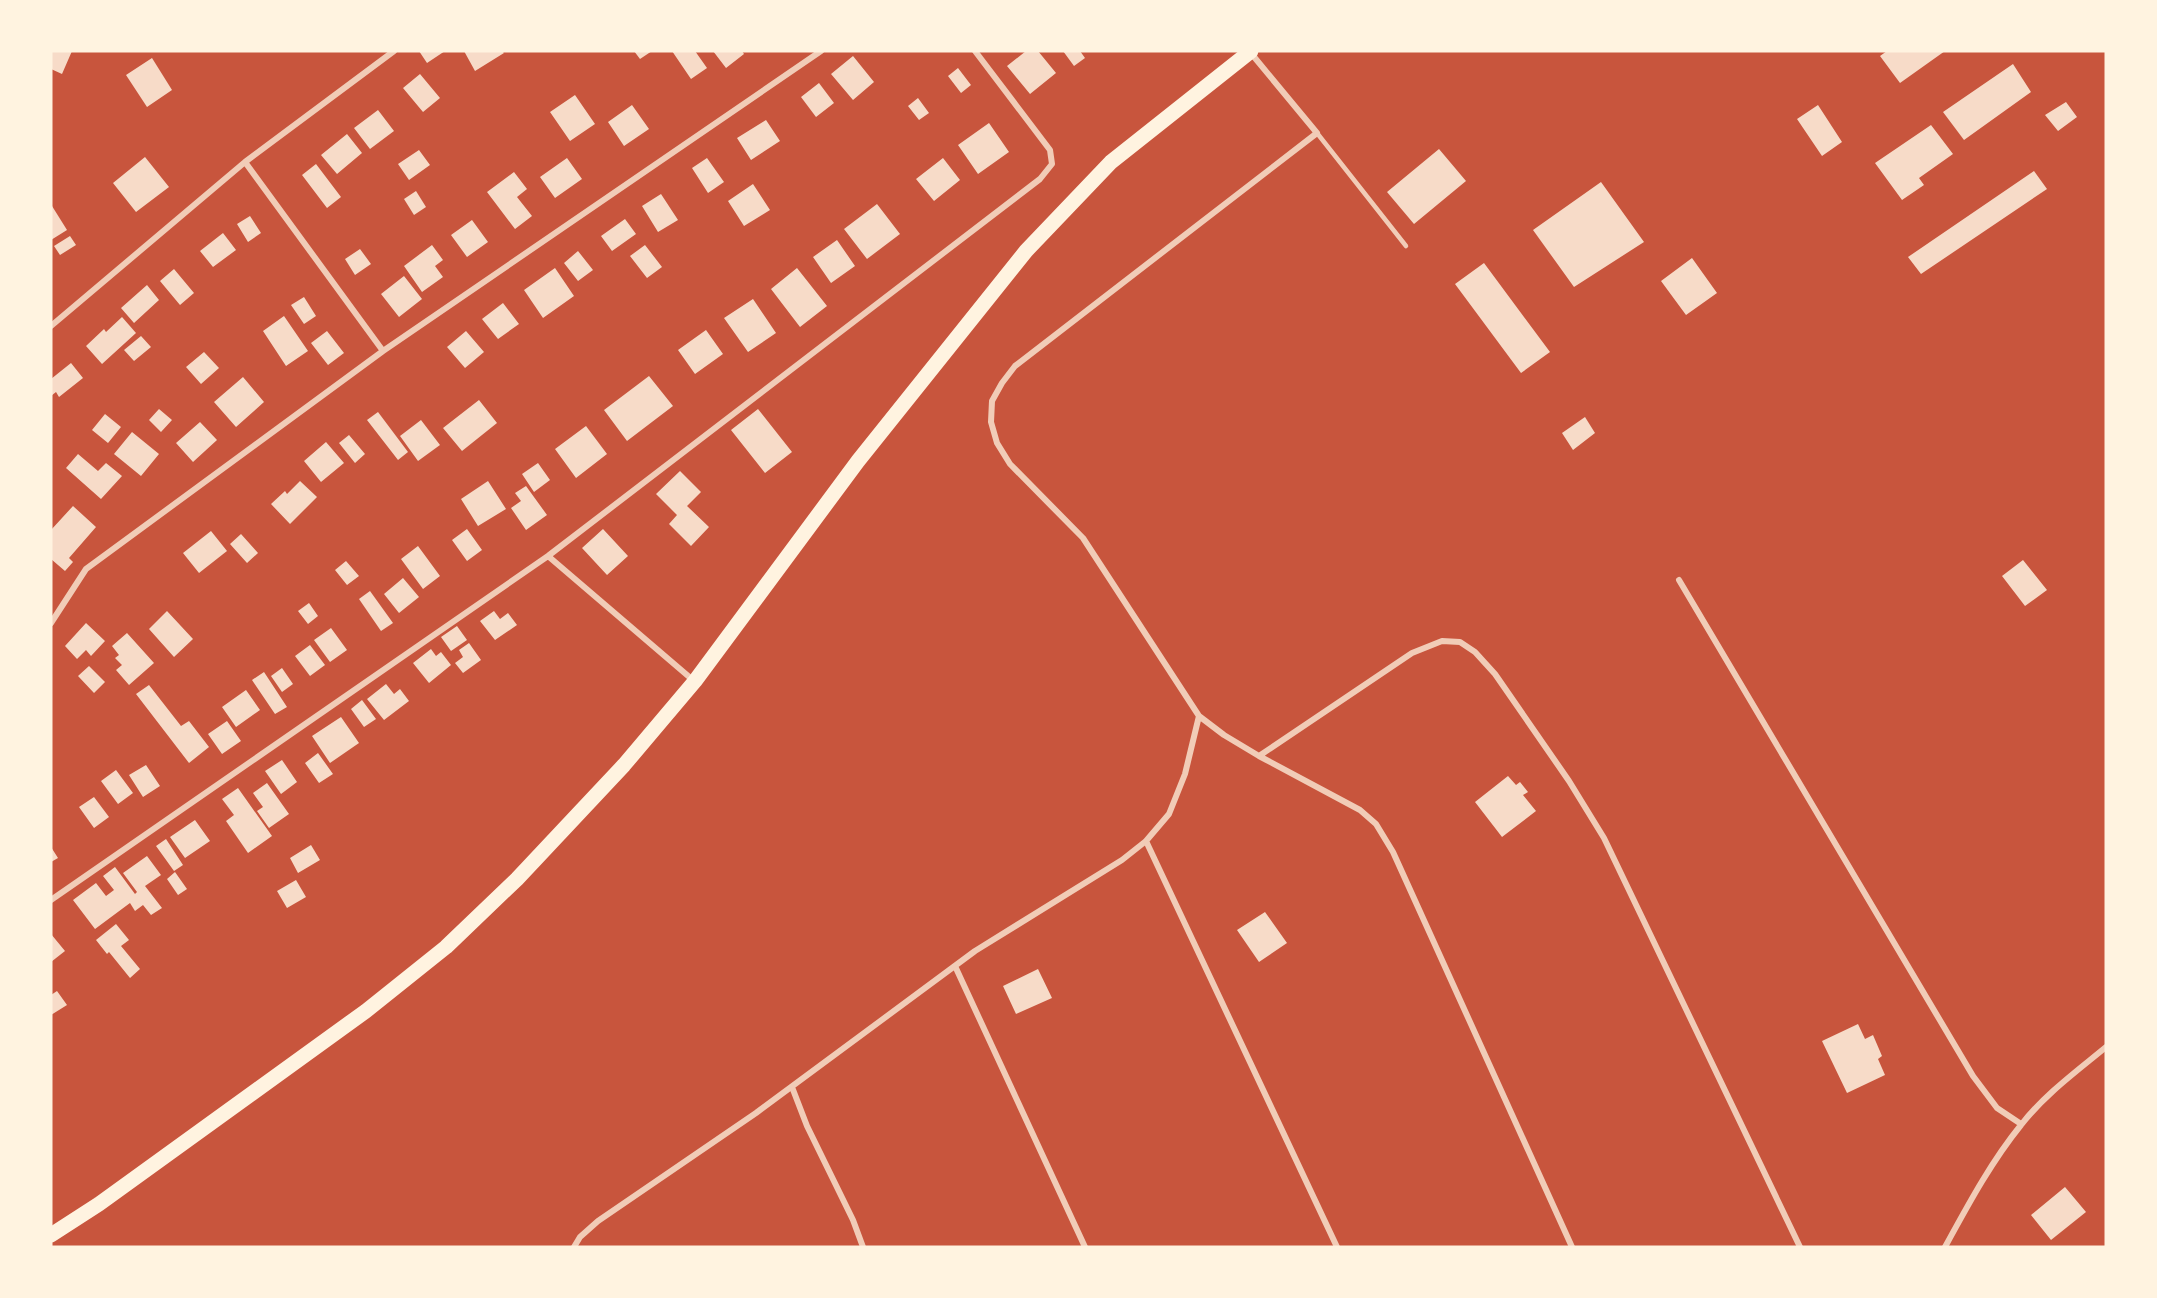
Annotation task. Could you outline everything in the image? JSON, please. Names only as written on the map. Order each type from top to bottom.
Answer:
[{"type":"main road","points":[[51,1235],[99,1204],[356,1018],[446,948],[517,879],[616,773],[695,681],[858,461],[1026,251],[1111,162],[1250,51]]},
{"type":"street","points":[[51,326],[245,162],[394,51]]},
{"type":"street","points":[[51,623],[86,569],[383,351],[821,51]]},
{"type":"street","points":[[51,900],[548,556],[1041,179],[1052,164],[1050,150],[975,51]]},
{"type":"street","points":[[1250,51],[1317,133],[1016,366],[1002,383],[992,401],[991,422],[997,443],[1010,464],[1083,538],[1199,716],[1224,735],[1259,756],[1360,810],[1376,824],[1392,852],[1572,1247]]},
{"type":"street","points":[[245,162],[383,351]]},
{"type":"street","points":[[548,556],[695,681]]},
{"type":"street","points":[[1679,580],[1973,1076],[1997,1108],[2021,1124]]},
{"type":"street","points":[[1259,756],[1412,653],[1442,641],[1460,642],[1475,652],[1495,674],[1604,838],[1800,1247]]},
{"type":"street","points":[[574,1247],[580,1237],[598,1221],[792,1087],[975,951],[1122,860],[1146,841],[1169,814],[1185,774],[1199,716]]},
{"type":"street","points":[[1146,841],[1337,1247]]},
{"type":"street","points":[[955,966],[1085,1247]]},
{"type":"street","points":[[1946,1247],[1972,1197],[2021,1124],[2061,1084],[2106,1047]]},
{"type":"street","points":[[792,1087],[807,1126],[853,1220],[863,1247]]},
{"type":"lane","points":[[1317,133],[1406,246]]},
{"type":"building","points":[[51,51],[72,51],[62,74],[51,69]]},
{"type":"building","points":[[419,51],[445,51],[427,63]]},
{"type":"building","points":[[464,51],[502,51],[504,53],[475,71]]},
{"type":"building","points":[[634,51],[652,51],[640,59]]},
{"type":"building","points":[[672,51],[695,51],[707,68],[691,79]]},
{"type":"building","points":[[713,51],[742,51],[744,54],[726,68]]},
{"type":"building","points":[[1026,51],[1038,51],[1056,73],[1030,94],[1007,66]]},
{"type":"building","points":[[1063,51],[1080,51],[1085,58],[1074,66]]},
{"type":"building","points":[[1887,51],[1945,51],[1900,83],[1880,56]]},
{"type":"building","points":[[853,56],[874,82],[853,100],[831,74]]},
{"type":"building","points":[[152,58],[172,90],[147,107],[126,75]]},
{"type":"building","points":[[2013,64],[2031,92],[1964,140],[1943,112]]},
{"type":"building","points":[[958,68],[971,85],[961,93],[948,76]]},
{"type":"building","points":[[420,74],[440,98],[423,112],[403,88]]},
{"type":"building","points":[[819,83],[834,103],[816,117],[801,97]]},
{"type":"building","points":[[575,95],[595,124],[570,141],[550,112]]},
{"type":"building","points":[[918,98],[929,113],[919,120],[908,106]]},
{"type":"building","points":[[2066,102],[2077,117],[2058,131],[2045,115]]},
{"type":"building","points":[[632,105],[649,129],[624,146],[608,122]]},
{"type":"building","points":[[1818,105],[1842,142],[1822,156],[1797,119]]},
{"type":"building","points":[[378,110],[394,131],[370,149],[354,128]]},
{"type":"building","points":[[766,120],[780,141],[751,160],[737,138]]},
{"type":"building","points":[[989,123],[1009,152],[978,174],[958,145]]},
{"type":"building","points":[[1931,125],[1953,154],[1919,178],[1924,185],[1902,200],[1875,163]]},
{"type":"building","points":[[347,134],[362,153],[337,174],[321,155]]},
{"type":"building","points":[[1439,149],[1466,181],[1414,224],[1387,192]]},
{"type":"building","points":[[419,150],[430,165],[409,180],[398,164]]},
{"type":"building","points":[[145,157],[169,187],[136,212],[113,183]]},
{"type":"building","points":[[567,158],[582,179],[555,198],[540,177]]},
{"type":"building","points":[[707,158],[724,182],[708,193],[692,168]]},
{"type":"building","points":[[943,158],[960,180],[934,201],[916,179]]},
{"type":"building","points":[[316,164],[341,197],[327,208],[302,175]]},
{"type":"building","points":[[2034,171],[2047,189],[1921,274],[1908,257]]},
{"type":"building","points":[[514,172],[527,189],[517,197],[532,216],[515,229],[487,192]]},
{"type":"building","points":[[1601,182],[1644,242],[1574,287],[1533,230]]},
{"type":"building","points":[[753,184],[770,210],[744,226],[728,201]]},
{"type":"building","points":[[416,191],[426,207],[414,215],[404,199]]},
{"type":"building","points":[[661,194],[678,220],[658,232],[642,206]]},
{"type":"building","points":[[877,204],[900,234],[867,259],[844,229]]},
{"type":"building","points":[[51,207],[67,230],[51,240]]},
{"type":"building","points":[[250,216],[261,233],[248,242],[237,224]]},
{"type":"building","points":[[625,219],[636,234],[612,251],[601,236]]},
{"type":"building","points":[[472,220],[488,242],[467,257],[451,235]]},
{"type":"building","points":[[223,233],[236,250],[213,267],[200,251]]},
{"type":"building","points":[[70,236],[76,245],[60,255],[54,246]]},
{"type":"building","points":[[837,240],[855,266],[831,283],[813,257]]},
{"type":"building","points":[[432,245],[443,260],[435,266],[443,277],[422,292],[404,266]]},
{"type":"building","points":[[645,245],[662,267],[647,278],[630,256]]},
{"type":"building","points":[[360,249],[371,264],[355,275],[345,259]]},
{"type":"building","points":[[578,251],[593,270],[578,281],[564,263]]},
{"type":"building","points":[[1692,258],[1717,293],[1686,315],[1661,281]]},
{"type":"building","points":[[1484,263],[1550,352],[1521,373],[1455,284]]},
{"type":"building","points":[[555,268],[574,296],[543,318],[524,290]]},
{"type":"building","points":[[797,268],[827,306],[800,327],[771,289]]},
{"type":"building","points":[[174,269],[194,293],[180,305],[160,281]]},
{"type":"building","points":[[404,276],[422,299],[399,317],[381,294]]},
{"type":"building","points":[[147,285],[159,300],[134,323],[121,308]]},
{"type":"building","points":[[304,297],[316,316],[304,324],[291,305]]},
{"type":"building","points":[[753,299],[776,333],[748,352],[724,318]]},
{"type":"building","points":[[503,303],[519,324],[498,339],[482,319]]},
{"type":"building","points":[[284,316],[308,351],[286,366],[263,331]]},
{"type":"building","points":[[122,317],[136,333],[102,364],[86,346],[104,329],[106,332]]},
{"type":"building","points":[[706,330],[723,354],[695,374],[678,350]]},
{"type":"building","points":[[327,331],[344,353],[328,365],[311,343]]},
{"type":"building","points":[[466,331],[484,352],[465,368],[447,347]]},
{"type":"building","points":[[141,336],[151,347],[134,361],[124,350]]},
{"type":"building","points":[[204,352],[219,368],[201,384],[186,367]]},
{"type":"building","points":[[71,363],[83,378],[59,397],[56,392],[51,396],[51,379]]},
{"type":"building","points":[[649,376],[673,406],[627,441],[604,410]]},
{"type":"building","points":[[243,377],[264,402],[236,427],[214,402]]},
{"type":"building","points":[[479,400],[497,423],[462,451],[443,428]]},
{"type":"building","points":[[159,409],[172,420],[161,432],[149,420]]},
{"type":"building","points":[[758,409],[792,452],[765,473],[731,430]]},
{"type":"building","points":[[378,412],[408,452],[398,460],[367,420]]},
{"type":"building","points":[[105,414],[121,427],[108,443],[92,430]]},
{"type":"building","points":[[1585,417],[1595,433],[1573,450],[1562,433]]},
{"type":"building","points":[[421,420],[440,445],[418,461],[400,436]]},
{"type":"building","points":[[200,422],[217,440],[193,462],[176,443]]},
{"type":"building","points":[[586,426],[607,454],[576,478],[555,449]]},
{"type":"building","points":[[132,432],[159,454],[141,476],[114,454]]},
{"type":"building","points":[[349,435],[365,454],[355,463],[339,443]]},
{"type":"building","points":[[326,442],[344,463],[321,482],[304,461]]},
{"type":"building","points":[[78,454],[98,471],[106,463],[122,476],[101,499],[66,468]]},
{"type":"building","points":[[538,463],[550,480],[534,492],[522,474]]},
{"type":"building","points":[[680,471],[701,492],[687,506],[709,527],[691,546],[669,524],[677,515],[656,494]]},
{"type":"building","points":[[300,481],[317,497],[290,524],[271,504],[285,491],[287,494]]},
{"type":"building","points":[[488,481],[506,509],[478,526],[461,499]]},
{"type":"building","points":[[526,486],[547,515],[526,530],[511,508],[521,501],[515,493]]},
{"type":"building","points":[[73,506],[96,527],[69,558],[73,562],[65,571],[51,559],[51,530]]},
{"type":"building","points":[[467,529],[482,550],[467,561],[452,540]]},
{"type":"building","points":[[603,529],[628,556],[607,575],[582,548]]},
{"type":"building","points":[[211,531],[227,551],[199,573],[183,553]]},
{"type":"building","points":[[241,534],[258,553],[247,563],[230,544]]},
{"type":"building","points":[[418,546],[440,576],[423,589],[401,559]]},
{"type":"building","points":[[2023,560],[2047,590],[2025,606],[2002,576]]},
{"type":"building","points":[[346,561],[359,576],[347,585],[335,570]]},
{"type":"building","points":[[403,578],[419,597],[399,613],[384,594]]},
{"type":"building","points":[[370,591],[393,623],[381,631],[359,599]]},
{"type":"building","points":[[309,603],[318,616],[308,624],[298,611]]},
{"type":"building","points":[[167,611],[193,639],[174,657],[149,629]]},
{"type":"building","points":[[494,611],[500,619],[508,613],[517,625],[495,640],[480,621]]},
{"type":"building","points":[[86,623],[105,641],[91,656],[86,650],[77,659],[65,646]]},
{"type":"building","points":[[457,626],[467,640],[451,651],[441,637]]},
{"type":"building","points":[[331,628],[347,650],[330,662],[314,640]]},
{"type":"building","points":[[127,633],[154,663],[129,685],[116,670],[122,665],[115,658],[119,655],[112,646]]},
{"type":"building","points":[[469,643],[481,660],[463,673],[455,663],[463,657],[459,650]]},
{"type":"building","points":[[310,645],[325,665],[310,676],[295,656]]},
{"type":"building","points":[[431,649],[436,656],[441,652],[451,665],[429,683],[413,663]]},
{"type":"building","points":[[89,666],[105,682],[94,693],[78,676]]},
{"type":"building","points":[[282,668],[293,684],[282,692],[271,676]]},
{"type":"building","points":[[264,672],[287,707],[275,714],[252,680]]},
{"type":"building","points":[[386,684],[394,694],[400,689],[409,701],[384,720],[367,699]]},
{"type":"building","points":[[149,685],[181,726],[189,721],[209,747],[189,763],[136,694]]},
{"type":"building","points":[[246,690],[260,710],[236,727],[222,707]]},
{"type":"building","points":[[362,700],[376,719],[364,727],[351,709]]},
{"type":"building","points":[[341,717],[359,743],[330,763],[312,736]]},
{"type":"building","points":[[227,721],[241,741],[222,754],[208,734]]},
{"type":"building","points":[[318,753],[333,774],[319,783],[305,763]]},
{"type":"building","points":[[282,760],[297,782],[281,794],[265,771]]},
{"type":"building","points":[[146,765],[160,786],[143,797],[129,775]]},
{"type":"building","points":[[116,770],[133,793],[118,804],[101,781]]},
{"type":"building","points":[[1508,776],[1516,785],[1520,782],[1528,792],[1523,795],[1536,811],[1502,837],[1475,802]]},
{"type":"building","points":[[267,783],[289,814],[269,828],[257,811],[263,807],[253,793]]},
{"type":"building","points":[[238,788],[272,836],[248,853],[226,821],[234,815],[222,799]]},
{"type":"building","points":[[94,797],[109,817],[94,828],[79,807]]},
{"type":"building","points":[[195,820],[210,841],[185,858],[170,837]]},
{"type":"building","points":[[166,839],[183,865],[174,871],[156,846]]},
{"type":"building","points":[[311,845],[320,860],[298,873],[290,858]]},
{"type":"building","points":[[51,847],[58,858],[51,862]]},
{"type":"building","points":[[147,856],[161,875],[145,886],[162,908],[151,915],[143,905],[135,911],[130,903],[95,929],[73,900],[96,883],[106,896],[114,890],[103,876],[115,867],[135,894],[137,892],[123,873]]},
{"type":"building","points":[[175,872],[187,889],[178,895],[167,879]]},
{"type":"building","points":[[296,880],[306,897],[287,908],[277,891]]},
{"type":"building","points":[[1265,912],[1287,943],[1259,962],[1237,930]]},
{"type":"building","points":[[116,924],[129,940],[121,946],[140,969],[130,978],[96,940]]},
{"type":"building","points":[[51,934],[65,951],[51,962]]},
{"type":"building","points":[[1038,969],[1052,998],[1016,1014],[1003,986]]},
{"type":"building","points":[[57,991],[67,1005],[51,1015],[51,995]]},
{"type":"building","points":[[1858,1024],[1865,1039],[1873,1035],[1882,1056],[1878,1059],[1885,1075],[1847,1093],[1822,1041]]},
{"type":"building","points":[[2065,1187],[2086,1212],[2051,1240],[2031,1215]]}]
